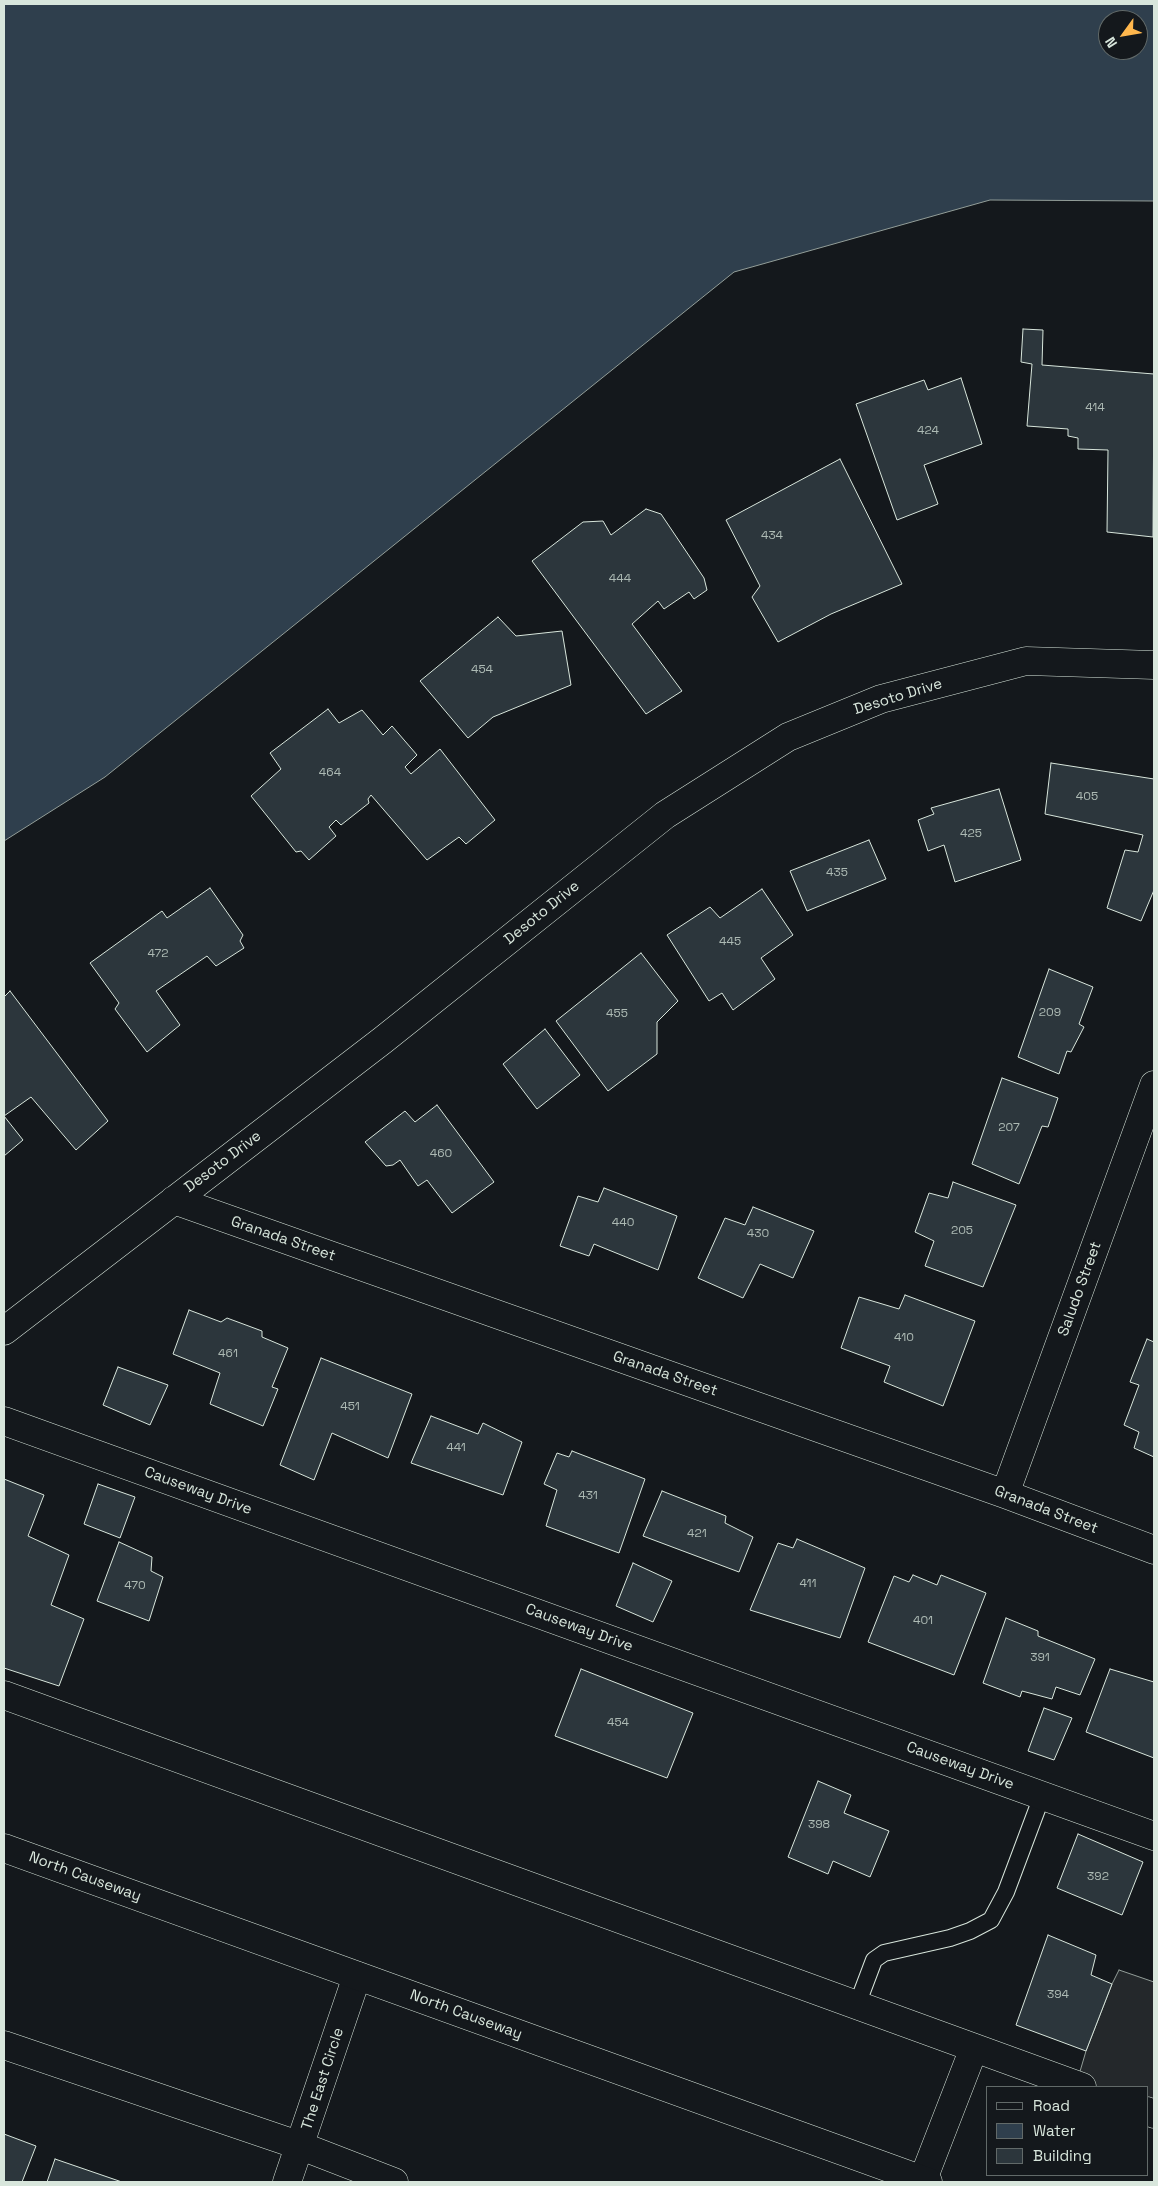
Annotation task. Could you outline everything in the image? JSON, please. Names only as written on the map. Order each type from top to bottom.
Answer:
[{"type":"street","name":"Desoto Drive","points":[[4,1331],[391,1034],[664,815],[788,737],[882,699],[1026,661],[1154,665]]},
{"type":"street","name":"Saludo Street","points":[[1005,1494],[1154,1085]]},
{"type":"street","name":"Granada Street","points":[[174,1200],[1005,1494],[1154,1550]]},
{"type":"street","name":"Causeway Drive","points":[[4,1421],[1154,1836]]},
{"type":"street","points":[[4,1695],[1079,2086]]},
{"type":"street","name":"North Causeway","points":[[4,1848],[924,2182]]},
{"type":"street","name":"The East Circle","points":[[287,2182],[301,2146],[357,1976]]},
{"type":"street","points":[[4,2044],[301,2146],[394,2182]]},
{"type":"street","points":[[924,2182],[974,2048]]},
{"type":"lane","points":[[857,2005],[874,1960],[884,1953],[950,1938],[970,1931],[991,1920],[1006,1892],[1042,1796]]},
{"type":"shaded area","points":[[1119,1970],[1154,1982],[1154,2114],[1148,2111],[1148,2086],[1076,2085],[1086,2051]]},
{"type":"water","points":[[4,4],[1154,4],[1154,201],[990,200],[734,272],[105,777],[4,841]]},
{"type":"building","points":[[1023,329],[1043,330],[1042,365],[1154,374],[1153,537],[1107,532],[1108,450],[1078,449],[1078,438],[1068,436],[1068,429],[1027,426],[1032,364],[1021,362]]},
{"type":"building","points":[[961,378],[982,444],[924,465],[938,504],[897,520],[856,404],[924,380],[928,390]]},
{"type":"building","points":[[840,459],[902,584],[831,614],[778,642],[752,597],[760,586],[726,520]]},
{"type":"building","points":[[646,509],[661,514],[704,578],[707,590],[694,599],[689,592],[664,609],[658,601],[632,624],[682,691],[646,714],[532,561],[583,522],[603,521],[611,535]]},
{"type":"building","points":[[498,617],[516,636],[562,631],[571,685],[493,717],[468,738],[420,681]]},
{"type":"building","points":[[328,709],[339,723],[362,710],[383,735],[392,726],[417,755],[405,767],[411,774],[440,749],[495,820],[466,844],[459,837],[427,860],[371,795],[368,799],[369,803],[341,825],[336,820],[329,827],[336,836],[309,860],[301,851],[296,852],[251,796],[281,769],[270,753]]},
{"type":"building","points":[[1051,763],[1154,779],[1154,890],[1141,921],[1107,908],[1125,850],[1138,852],[1143,835],[1045,814]]},
{"type":"building","points":[[999,789],[1021,860],[955,882],[944,845],[928,851],[918,820],[934,814],[931,808]]},
{"type":"building","points":[[869,840],[886,879],[807,911],[790,871]]},
{"type":"building","points":[[210,888],[243,935],[240,941],[244,948],[216,966],[207,956],[156,991],[180,1025],[147,1052],[115,1009],[119,1003],[90,963],[162,911],[167,918]]},
{"type":"building","points":[[762,889],[793,935],[761,958],[775,979],[733,1010],[722,993],[709,1001],[667,935],[710,907],[720,918]]},
{"type":"building","points":[[641,953],[678,1001],[657,1022],[657,1054],[608,1091],[556,1021]]},
{"type":"building","points":[[1049,969],[1093,987],[1079,1024],[1084,1027],[1071,1052],[1067,1051],[1059,1074],[1018,1057]]},
{"type":"building","points":[[10,991],[108,1121],[76,1150],[31,1097],[4,1116],[4,997]]},
{"type":"building","points":[[545,1029],[580,1075],[537,1109],[503,1064]]},
{"type":"building","points":[[1002,1078],[1058,1098],[1048,1127],[1042,1126],[1019,1184],[972,1164]]},
{"type":"building","points":[[437,1105],[494,1182],[452,1213],[427,1180],[418,1186],[400,1160],[393,1165],[386,1166],[365,1142],[405,1111],[415,1122]]},
{"type":"building","points":[[4,1116],[23,1140],[4,1156]]},
{"type":"building","points":[[953,1182],[1016,1205],[983,1287],[925,1266],[934,1241],[915,1232],[929,1193],[948,1198]]},
{"type":"building","points":[[604,1188],[677,1216],[658,1270],[594,1244],[589,1256],[560,1246],[578,1196],[598,1202]]},
{"type":"building","points":[[753,1207],[814,1231],[793,1278],[760,1264],[743,1298],[698,1278],[725,1218],[745,1225]]},
{"type":"building","points":[[905,1295],[975,1321],[943,1406],[884,1382],[890,1366],[841,1348],[859,1297],[899,1309]]},
{"type":"building","points":[[189,1310],[221,1322],[227,1318],[262,1331],[262,1337],[288,1348],[272,1387],[278,1389],[263,1426],[210,1404],[220,1373],[173,1354]]},
{"type":"building","points":[[1147,1339],[1154,1342],[1154,1457],[1134,1448],[1139,1432],[1124,1425],[1139,1385],[1130,1382]]},
{"type":"building","points":[[321,1358],[412,1394],[388,1458],[332,1433],[314,1480],[280,1465]]},
{"type":"building","points":[[118,1367],[168,1385],[150,1425],[103,1405]]},
{"type":"building","points":[[431,1416],[478,1434],[483,1423],[522,1442],[503,1495],[411,1463]]},
{"type":"building","points":[[572,1451],[645,1479],[619,1553],[546,1526],[557,1490],[544,1484],[557,1453],[569,1457]]},
{"type":"building","points":[[4,1479],[44,1495],[28,1536],[69,1555],[51,1605],[84,1619],[59,1686],[4,1668]]},
{"type":"building","points":[[98,1484],[135,1497],[120,1538],[84,1524]]},
{"type":"building","points":[[662,1491],[726,1516],[725,1523],[753,1537],[739,1572],[643,1536]]},
{"type":"building","points":[[797,1539],[865,1568],[840,1638],[750,1610],[778,1543],[793,1548]]},
{"type":"building","points":[[119,1542],[152,1557],[151,1571],[163,1577],[149,1621],[97,1601]]},
{"type":"building","points":[[633,1563],[672,1581],[653,1622],[616,1606]]},
{"type":"building","points":[[913,1575],[937,1585],[941,1575],[986,1593],[954,1675],[868,1642],[894,1576],[909,1582]]},
{"type":"building","points":[[1006,1618],[1038,1631],[1038,1636],[1095,1659],[1080,1695],[1056,1687],[1052,1699],[1022,1691],[1020,1697],[983,1683]]},
{"type":"building","points":[[581,1669],[693,1713],[667,1778],[555,1736]]},
{"type":"building","points":[[1110,1669],[1154,1682],[1154,1758],[1086,1732]]},
{"type":"building","points":[[1044,1708],[1072,1718],[1054,1760],[1028,1751]]},
{"type":"building","points":[[818,1781],[851,1795],[844,1813],[889,1831],[870,1877],[833,1861],[828,1874],[788,1857]]},
{"type":"building","points":[[1078,1834],[1143,1862],[1122,1915],[1057,1888]]},
{"type":"building","points":[[1048,1935],[1096,1955],[1091,1975],[1112,1984],[1086,2051],[1016,2025]]},
{"type":"building","points":[[4,2134],[36,2146],[22,2182],[4,2182]]},
{"type":"building","points":[[55,2159],[122,2182],[47,2182]]}]
